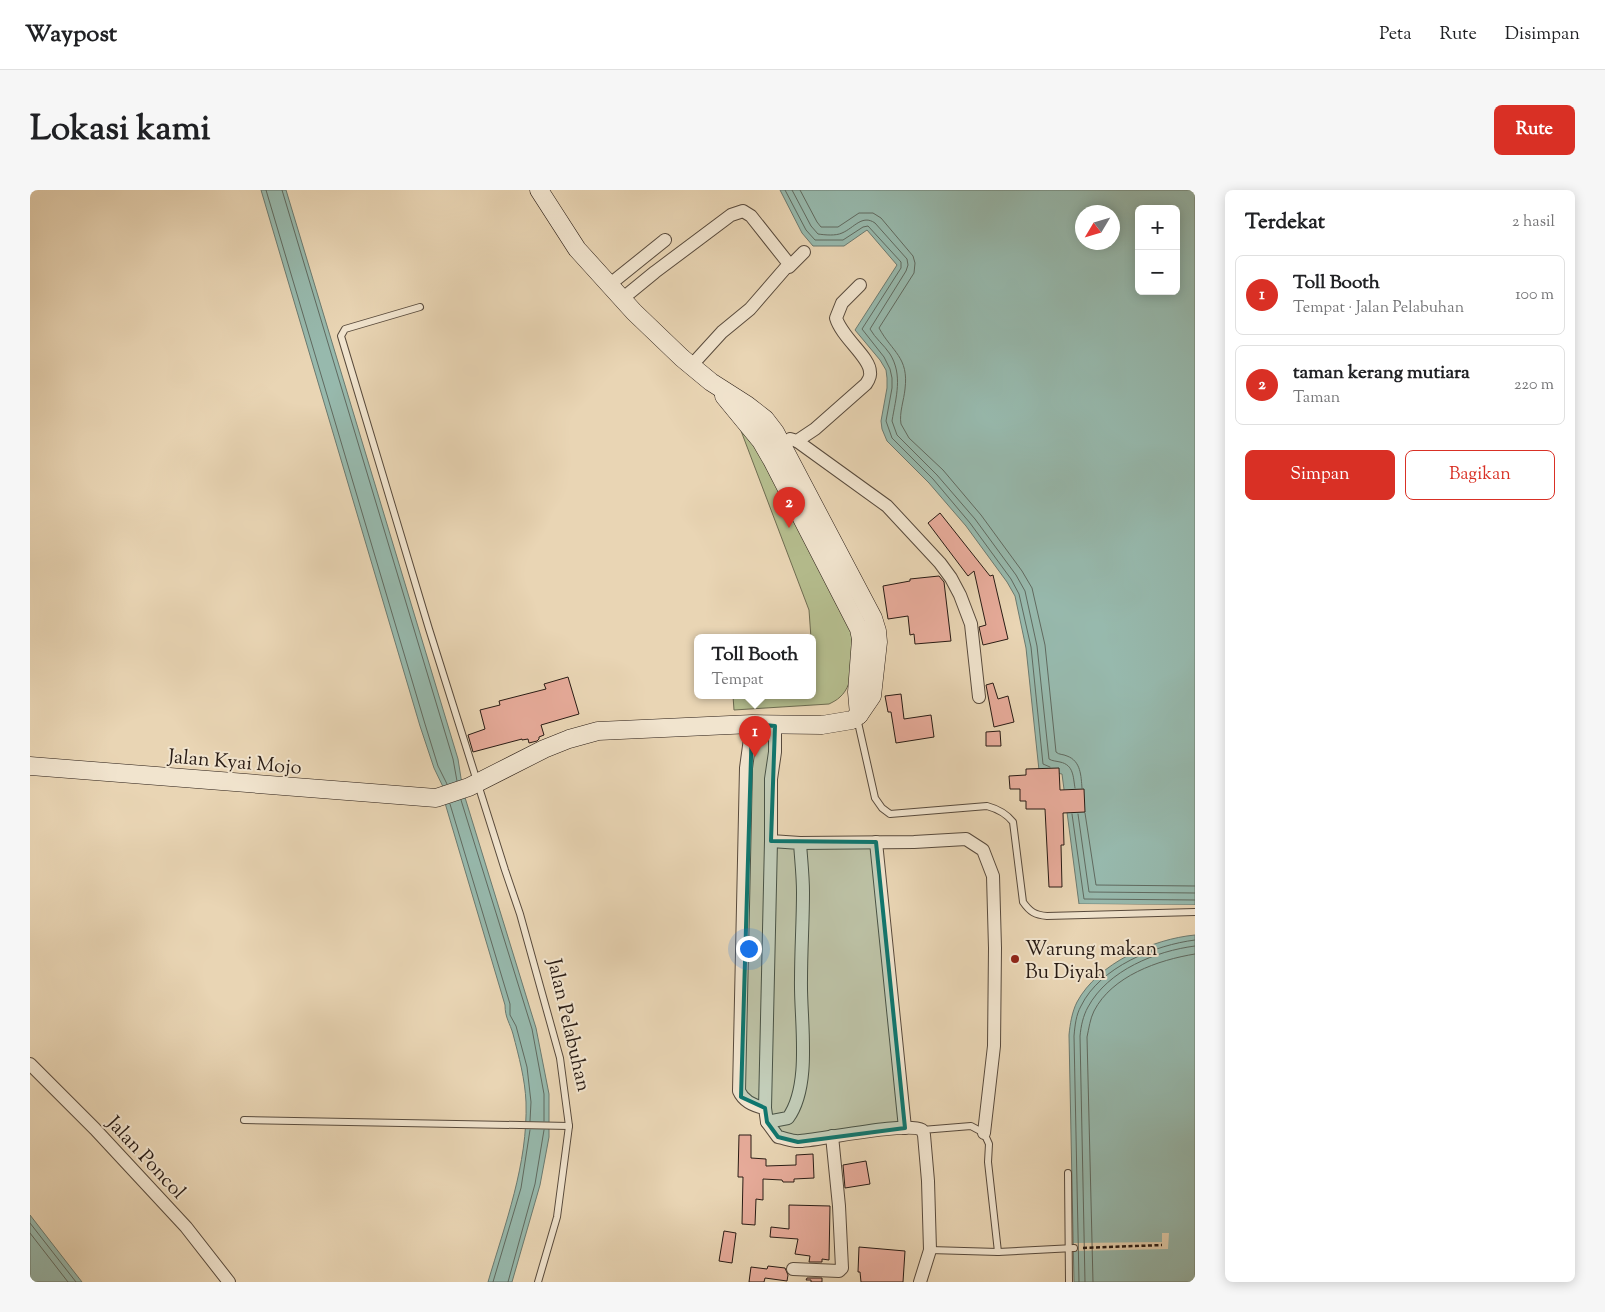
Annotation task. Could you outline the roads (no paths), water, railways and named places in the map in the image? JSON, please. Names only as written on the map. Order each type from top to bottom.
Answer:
[{"type":"main road","points":[[543,191],[576,249],[641,319],[691,366],[747,404],[765,419],[772,443],[859,630],[861,640],[857,692],[858,716]]},
{"type":"main road","points":[[473,785],[544,749],[569,739],[598,731],[752,724],[776,726],[822,725],[852,720],[858,716],[872,696],[878,642],[873,618],[772,443]]},
{"type":"main road","points":[[859,630],[877,631]]},
{"type":"main road","name":"Jalan Kyai Mojo","points":[[30,766],[436,798],[473,785]]},
{"type":"street","points":[[622,299],[737,212],[743,211],[751,216],[769,241],[788,262],[788,266]]},
{"type":"street","points":[[609,285],[665,240]]},
{"type":"street","points":[[691,366],[722,332],[744,315],[788,266],[804,252]]},
{"type":"street","points":[[797,442],[815,429],[866,384],[869,378],[868,364],[843,333],[836,318],[842,303],[860,285]]},
{"type":"street","points":[[772,443],[790,439],[797,442],[887,506],[940,563],[951,578],[971,624],[979,697]]},
{"type":"street","points":[[752,724],[746,768],[739,1091],[745,1100],[755,1106],[766,1108]]},
{"type":"street","points":[[776,726],[771,779],[772,841],[767,1122],[778,1137],[798,1142],[832,1136],[915,1127],[922,1130],[928,1181],[930,1250],[920,1282]]},
{"type":"street","points":[[772,841],[876,842],[966,839],[983,850],[993,876],[995,948],[994,1046],[984,1133]]},
{"type":"street","points":[[767,1122],[788,1118],[795,1107],[800,1084],[804,1038],[801,981],[803,891],[800,842]]},
{"type":"street","points":[[876,842],[905,1128]]},
{"type":"street","name":"Jalan Poncol","points":[[30,1064],[95,1129],[186,1227],[229,1282]]},
{"type":"street","points":[[793,1269],[839,1270],[842,1268],[839,1206],[832,1136]]},
{"type":"lane","name":"Jalan Pelabuhan","points":[[420,307],[345,329],[341,336],[429,629],[473,785],[526,932],[560,1058],[569,1126],[557,1217],[538,1282]]},
{"type":"lane","points":[[858,716],[875,798],[882,808],[890,814],[987,806],[995,808],[1008,816],[1012,822],[1024,902],[1029,911],[1037,915],[1047,916],[1195,912]]},
{"type":"lane","points":[[244,1120],[569,1126]]},
{"type":"lane","points":[[922,1130],[971,1126],[984,1133],[988,1144],[988,1162],[998,1252]]},
{"type":"lane","points":[[1068,1174],[1072,1248],[1069,1282]]},
{"type":"lane","points":[[930,1250],[998,1252],[1072,1248]]},
{"type":"water","points":[[261,190],[286,190],[458,759],[463,791],[536,1028],[549,1094],[549,1137],[540,1185],[512,1282],[488,1282],[514,1194],[523,1148],[526,1102],[519,1060],[505,1005],[445,803],[445,791],[434,768],[420,726]]},
{"type":"water","points":[[780,190],[1195,190],[1195,905],[1079,904],[1062,774],[1039,770],[1026,648],[1015,596],[966,526],[929,483],[887,441],[882,429],[881,421],[887,388],[886,370],[855,330],[897,265],[867,230],[844,246],[813,246],[802,233]]},
{"type":"water","points":[[1195,935],[1195,1282],[1074,1282],[1069,1035],[1074,1010],[1086,988],[1112,965],[1128,955],[1162,942]]},
{"type":"water","points":[[30,1215],[82,1282],[30,1282]]},
{"type":"place","name":"taman kerang mutiara","points":[[789,528]]},
{"type":"place","name":"Toll Booth","points":[[755,757]]},
{"type":"place","name":"Warung makan Bu Diyah","points":[[1015,959]]}]
